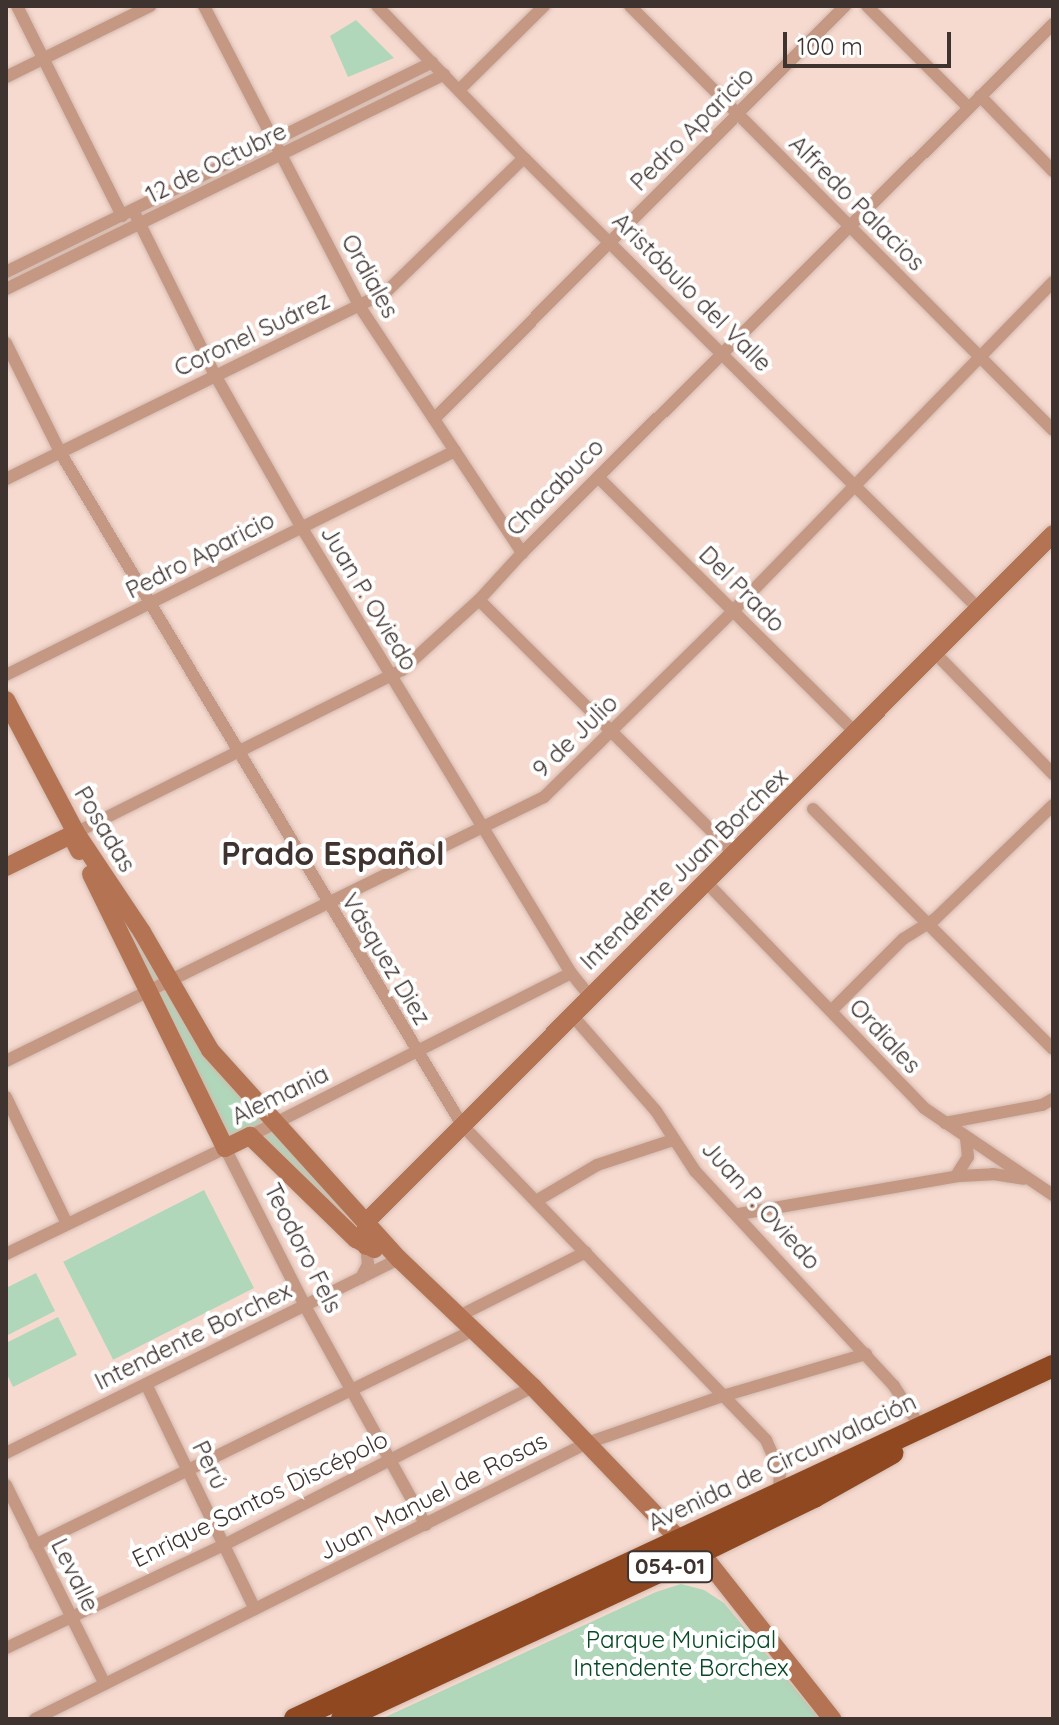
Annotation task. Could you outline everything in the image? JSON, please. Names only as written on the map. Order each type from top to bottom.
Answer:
[{"type":"highway","name":"Avenida de Circunvalación","points":[[295,1719],[919,1425],[1053,1366]]},
{"type":"highway","name":"Avenida de Circunvalación","points":[[342,1719],[814,1497],[988,1396]]},
{"type":"main road","name":"Intendente Juan Borchex","points":[[366,1222],[589,995],[735,854],[1053,534]]},
{"type":"main road","name":"Posadas","points":[[6,700],[148,989]]},
{"type":"main road","name":"Posadas","points":[[74,834],[142,932],[210,1050],[399,1259],[533,1387],[679,1539],[699,1553],[832,1719]]},
{"type":"main road","name":"Chacabuco","points":[[6,867],[74,834]]},
{"type":"main road","name":"Teodoro Fels","points":[[148,989],[225,1148]]},
{"type":"main road","name":"Alemania","points":[[225,1148],[250,1136]]},
{"type":"main road","points":[[250,1136],[366,1246],[399,1259]]},
{"type":"main road","points":[[366,1222],[366,1246]]},
{"type":"street","name":"Juan P. Oviedo","points":[[17,6],[128,213],[140,224],[215,375],[302,528],[571,973],[589,995]]},
{"type":"street","points":[[6,77],[150,6]]},
{"type":"street","name":"Ordiales","points":[[204,6],[360,307],[522,553]]},
{"type":"street","name":"Aristóbulo del Valle","points":[[377,6],[524,158],[978,608]]},
{"type":"street","points":[[459,90],[544,6]]},
{"type":"street","name":"Alfredo Palacios","points":[[630,6],[1053,430]]},
{"type":"street","name":"Pedro Aparicio","points":[[434,419],[845,6]]},
{"type":"street","points":[[867,6],[969,108]]},
{"type":"street","name":"Chacabuco","points":[[74,834],[390,677],[479,600],[522,553],[1053,24]]},
{"type":"street","name":"12 de Octubre","points":[[6,272],[432,62]]},
{"type":"street","name":"12 de Octubre","points":[[6,289],[444,74]]},
{"type":"street","points":[[980,96],[1053,171]]},
{"type":"street","name":"Coronel Suárez","points":[[6,479],[386,292],[524,158]]},
{"type":"street","name":"9 de Julio","points":[[6,1061],[544,797],[733,611],[1053,282]]},
{"type":"street","name":"Vásquez Diez","points":[[6,343],[60,452],[417,1055],[462,1125],[726,1395],[776,1457],[779,1492]]},
{"type":"street","name":"Pedro Aparicio","points":[[6,675],[455,451]]},
{"type":"street","name":"Del Prado","points":[[598,477],[856,733]]},
{"type":"street","points":[[479,600],[735,854]]},
{"type":"street","points":[[936,654],[1053,774]]},
{"type":"street","points":[[831,1011],[903,939],[926,924],[1053,805]]},
{"type":"street","points":[[813,809],[1053,1049]]},
{"type":"street","name":"Ordiales","points":[[706,882],[906,1090],[945,1123],[1053,1195]]},
{"type":"street","name":"Alemania","points":[[250,1136],[417,1055],[571,973]]},
{"type":"street","name":"Juan P. Oviedo","points":[[571,1014],[641,1092],[695,1171],[739,1214],[866,1354],[894,1386],[919,1425]]},
{"type":"street","points":[[6,1097],[67,1224]]},
{"type":"street","points":[[945,1123],[1042,1105],[1053,1099]]},
{"type":"street","points":[[956,1176],[968,1157],[966,1137]]},
{"type":"street","points":[[536,1201],[597,1165],[673,1140]]},
{"type":"street","name":"Alemania","points":[[6,1254],[225,1148]]},
{"type":"street","name":"Teodoro Fels","points":[[225,1148],[305,1306],[426,1525]]},
{"type":"street","points":[[739,1214],[956,1176],[993,1174],[1032,1181]]},
{"type":"street","points":[[361,1278],[368,1264],[366,1246]]},
{"type":"street","points":[[459,1316],[586,1252]]},
{"type":"street","name":"Intendente Borchex","points":[[6,1453],[399,1259]]},
{"type":"street","points":[[35,1545],[474,1330]]},
{"type":"street","name":"Juan Manuel de Rosas","points":[[35,1719],[587,1443],[726,1395],[866,1354]]},
{"type":"street","name":"Perú","points":[[146,1384],[255,1609]]},
{"type":"street","name":"Enrique Santos Discépolo","points":[[6,1648],[224,1545],[533,1387]]},
{"type":"street","name":"Levalle","points":[[6,1485],[105,1684]]},
{"type":"green space","points":[[356,20],[394,58],[348,77],[330,36]]},
{"type":"green space","points":[[92,859],[210,1050],[366,1222],[366,1246],[251,1136],[225,1148]]},
{"type":"green space","points":[[204,1190],[254,1288],[113,1360],[63,1262]]},
{"type":"green space","points":[[36,1273],[55,1311],[6,1336],[6,1288]]},
{"type":"green space","points":[[58,1317],[77,1355],[13,1387],[6,1372],[6,1343]]},
{"type":"green space","name":"Parque Municipal Intendente Borchex","points":[[681,1584],[704,1590],[724,1603],[820,1719],[381,1719],[656,1592]]},
{"type":"district","name":"Prado Español","points":[[333,853]]}]
